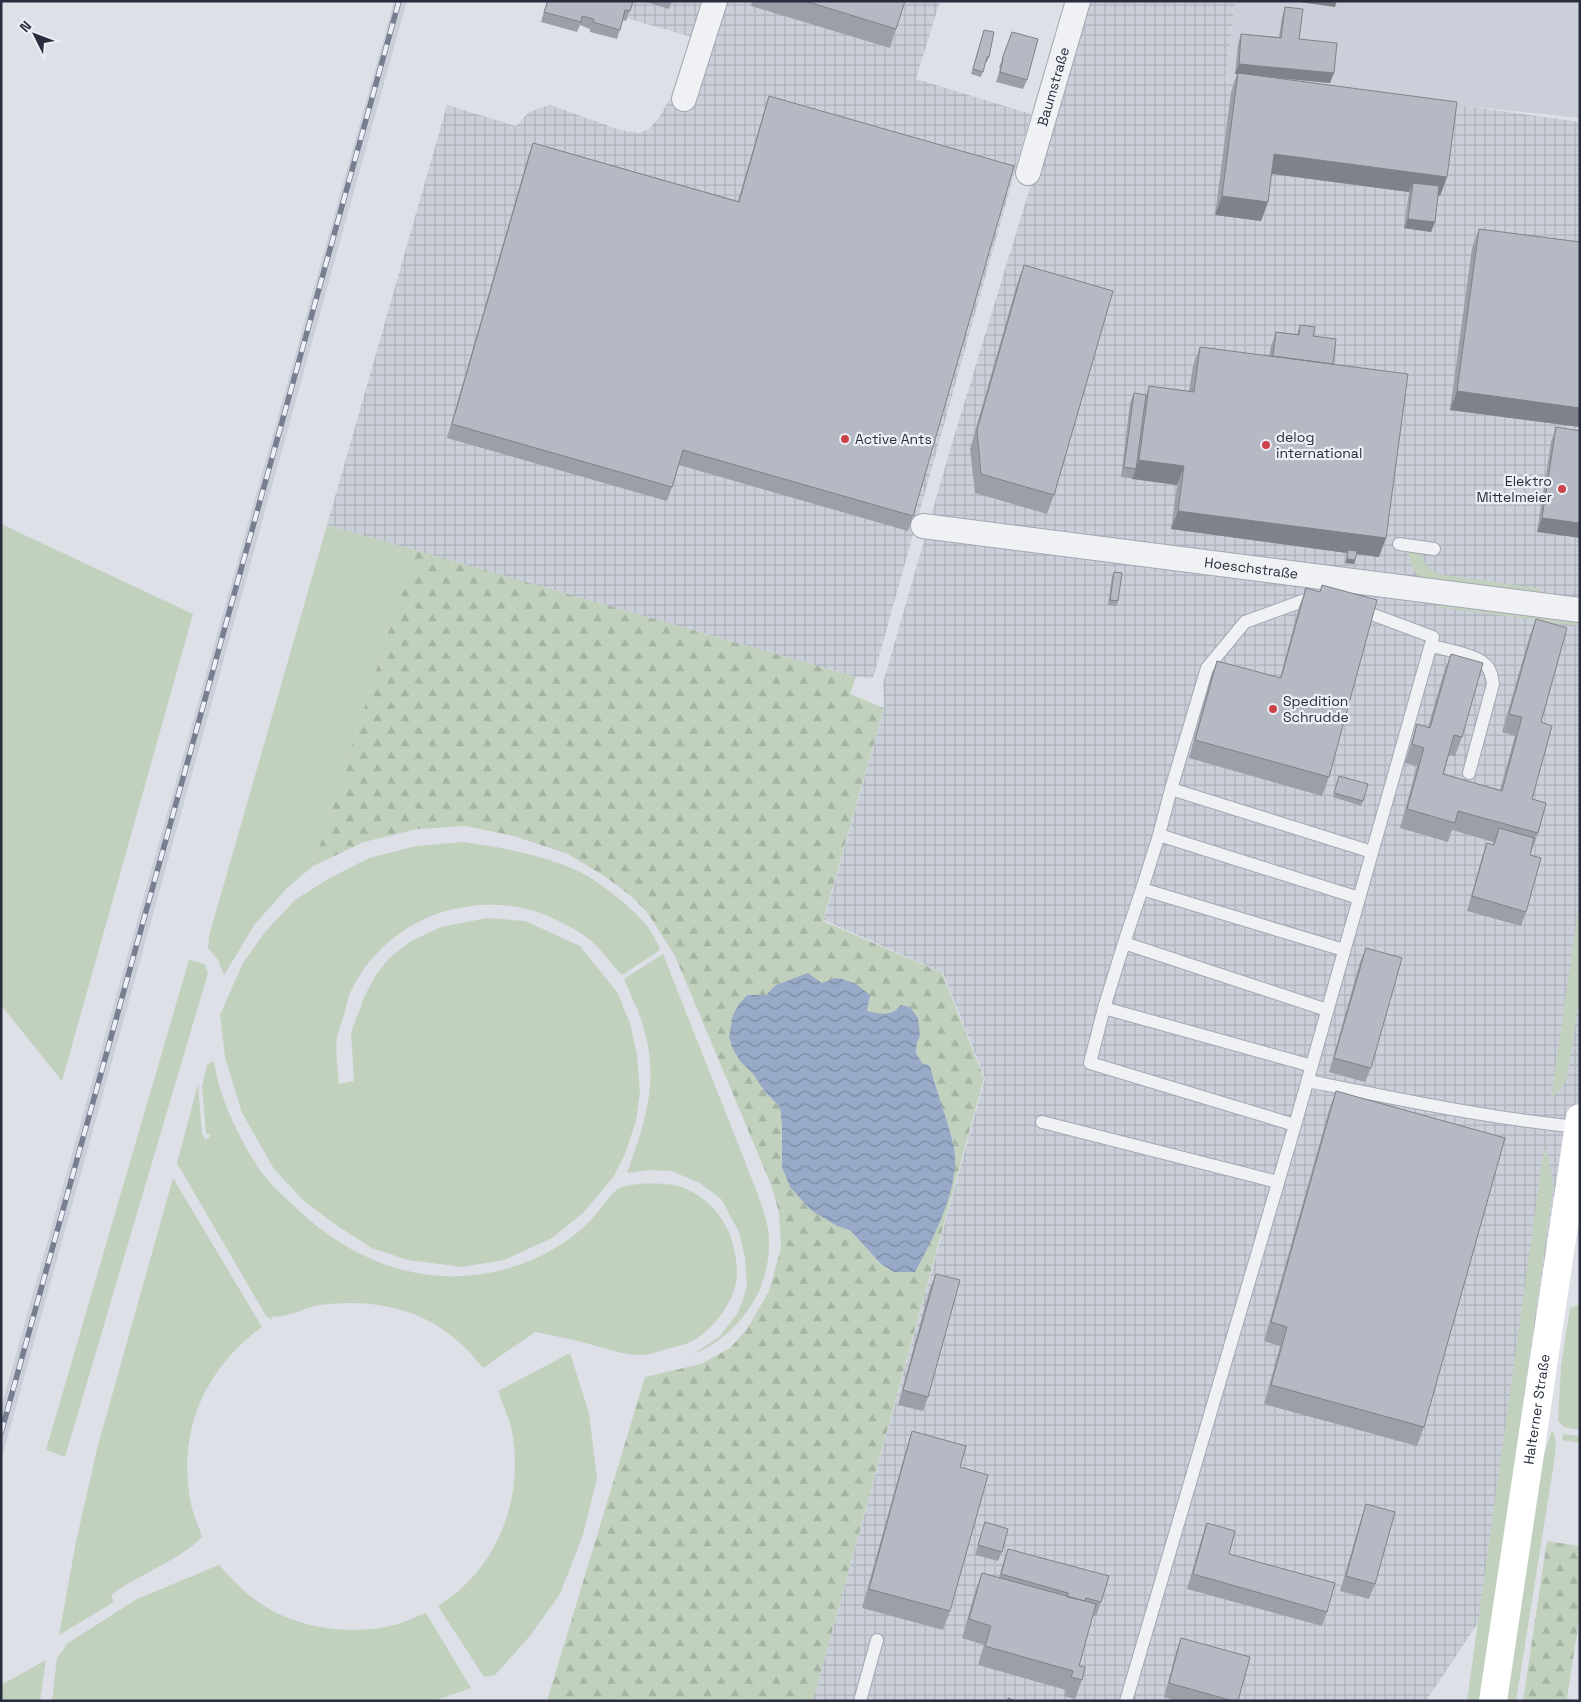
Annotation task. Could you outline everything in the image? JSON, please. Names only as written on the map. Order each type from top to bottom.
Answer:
[{"type":"main road","name":"Halterner Straße","points":[[1493,1701],[1579,1124]]},
{"type":"street","points":[[684,98],[715,1]]},
{"type":"street","name":"Baumstraße","points":[[1028,173],[1078,1]]},
{"type":"street","name":"Hoeschstraße","points":[[923,526],[1580,610]]},
{"type":"lane","points":[[1399,544],[1434,549]]},
{"type":"lane","points":[[1295,1125],[1090,1063],[1104,1008],[1159,835],[1207,668],[1246,622],[1308,599],[1326,602]]},
{"type":"lane","points":[[1126,1701],[1308,1081],[1433,637],[1353,607],[1344,606]]},
{"type":"lane","points":[[1431,646],[1480,661],[1487,666],[1492,674],[1493,684],[1469,773]]},
{"type":"lane","points":[[1171,789],[1372,852]]},
{"type":"lane","points":[[1159,835],[1359,898]]},
{"type":"lane","points":[[1142,889],[1344,950]]},
{"type":"lane","points":[[1124,943],[1328,1010]]},
{"type":"lane","points":[[1104,1008],[1312,1066]]},
{"type":"lane","points":[[1308,1081],[1430,1105],[1552,1124],[1579,1124]]},
{"type":"lane","points":[[1042,1122],[1278,1182]]},
{"type":"lane","points":[[860,1701],[877,1640]]},
{"type":"shaded area","points":[[394,1],[407,1],[1,1461],[1,1408]]},
{"type":"shaded area","points":[[566,1],[701,1],[692,37]]},
{"type":"shaded area","points":[[719,1],[940,1],[916,79],[1031,114],[873,678],[856,677],[327,525],[447,105],[516,126],[529,112],[550,105],[620,130],[639,133],[649,129],[659,118],[669,100],[684,104]]},
{"type":"shaded area","points":[[1090,1],[1235,1],[1225,81],[1465,106],[1580,122],[1580,1118],[1513,1570],[1426,1701],[813,1701],[985,1078],[943,973],[824,920],[884,709],[883,683],[950,450],[1052,115]]},
{"type":"shaded area","points":[[1235,1],[1580,1],[1580,118],[1225,81]]},
{"type":"green space","points":[[1,524],[193,614],[62,1081],[1,1005]]},
{"type":"green space","points":[[327,525],[415,550],[313,866],[287,888],[255,924],[224,975],[218,960],[208,948],[209,936]]},
{"type":"green space","points":[[415,550],[856,677],[850,694],[884,708],[823,921],[942,973],[984,1078],[813,1701],[547,1701],[645,1377],[701,1364],[730,1348],[747,1329],[769,1291],[781,1248],[779,1213],[772,1187],[675,956],[647,912],[631,896],[607,878],[568,854],[514,836],[466,826],[417,829],[364,842],[313,866]],"holes":[[[823,983],[866,1011],[885,1015],[897,1010],[917,1042],[916,1053],[922,1063],[930,1066],[954,1149],[953,1173],[881,1264],[850,1230],[837,1226],[782,1167],[780,1107],[740,1061],[733,1015],[747,995],[766,995]]]},
{"type":"green space","points":[[1408,551],[1422,553],[1427,566],[1438,574],[1541,589],[1535,597],[1422,579],[1412,566]]},
{"type":"green space","points":[[1439,605],[1580,623],[1580,626],[1437,607]]},
{"type":"green space","points":[[464,842],[554,861],[593,879],[635,912],[649,929],[660,950],[622,975],[590,940],[580,932],[557,920],[527,909],[501,905],[475,906],[450,910],[426,918],[404,930],[384,946],[367,965],[353,987],[348,998],[336,1043],[339,1084],[354,1081],[351,1032],[365,995],[376,975],[388,959],[411,941],[441,927],[487,918],[525,921],[580,946],[617,992],[630,1023],[637,1055],[640,1092],[636,1121],[625,1154],[614,1176],[583,1213],[552,1238],[504,1260],[462,1267],[408,1260],[372,1248],[336,1225],[304,1201],[274,1169],[242,1113],[225,1057],[220,1015],[243,963],[265,932],[295,900],[328,879],[369,858],[416,846]]},
{"type":"green space","points":[[1580,896],[1580,994],[1567,1078],[1561,1090],[1551,1098]]},
{"type":"green space","points":[[663,954],[757,1192],[769,1235],[768,1260],[764,1278],[749,1310],[724,1336],[692,1355],[719,1337],[737,1314],[747,1285],[745,1258],[739,1232],[721,1199],[700,1183],[671,1171],[649,1170],[627,1173],[648,1104],[650,1070],[649,1052],[643,1026],[624,979]]},
{"type":"green space","points":[[189,960],[205,964],[208,973],[65,1457],[46,1450]]},
{"type":"green space","points":[[214,1061],[225,1103],[259,1169],[272,1185],[316,1225],[343,1244],[371,1259],[401,1270],[432,1275],[464,1276],[496,1271],[537,1258],[576,1234],[618,1189],[641,1184],[670,1185],[684,1188],[701,1197],[715,1210],[726,1226],[733,1244],[737,1266],[737,1277],[732,1296],[716,1321],[702,1335],[684,1345],[647,1355],[632,1355],[535,1332],[483,1368],[468,1350],[447,1332],[414,1314],[396,1309],[358,1303],[339,1303],[314,1306],[284,1316],[272,1316],[272,1320],[266,1316],[177,1163],[198,1084],[202,1134],[206,1140],[211,1135],[206,1133],[202,1087],[207,1065]]},
{"type":"green space","points":[[1544,1148],[1550,1163],[1553,1189],[1481,1701],[1467,1701]]},
{"type":"green space","points":[[173,1178],[262,1327],[241,1344],[210,1383],[199,1405],[192,1428],[188,1452],[188,1478],[192,1508],[202,1537],[171,1560],[122,1587],[111,1595],[114,1602],[59,1635],[76,1542],[97,1449]]},
{"type":"green space","points":[[1580,1304],[1580,1430],[1564,1427],[1558,1421],[1561,1366],[1570,1308]]},
{"type":"green space","points":[[570,1353],[589,1413],[597,1478],[583,1535],[560,1594],[530,1636],[495,1675],[484,1677],[438,1606],[459,1591],[477,1572],[503,1528],[510,1504],[514,1479],[515,1453],[511,1427],[498,1391]]},
{"type":"green space","points":[[1552,1430],[1556,1443],[1555,1454],[1516,1701],[1505,1701],[1544,1455]]},
{"type":"green space","points":[[1563,1434],[1580,1436],[1580,1443],[1562,1440]]},
{"type":"green space","points":[[1547,1541],[1580,1546],[1580,1614],[1567,1698],[1580,1701],[1523,1701]]},
{"type":"green space","points":[[219,1565],[256,1600],[273,1611],[310,1625],[330,1629],[370,1629],[394,1625],[426,1613],[471,1688],[434,1701],[52,1701],[57,1658],[68,1643],[137,1599]]},
{"type":"green space","points":[[46,1660],[40,1701],[1,1701],[1,1685]]},
{"type":"water","points":[[808,973],[822,983],[835,978],[856,984],[870,995],[867,1011],[881,1014],[890,1013],[901,1005],[910,1007],[918,1018],[920,1036],[917,1042],[916,1053],[922,1063],[930,1066],[952,1138],[955,1163],[953,1179],[944,1212],[915,1272],[894,1272],[881,1264],[850,1230],[837,1226],[811,1210],[790,1187],[782,1167],[780,1107],[765,1092],[754,1075],[740,1061],[733,1049],[729,1037],[733,1015],[747,995],[766,995],[776,985]]},
{"type":"building","points":[[548,1],[633,1],[630,11],[625,10],[620,30],[593,22],[594,19],[582,16],[581,22],[544,12]]},
{"type":"building","points":[[805,1],[905,1],[896,29]]},
{"type":"building","points":[[1285,7],[1303,9],[1299,39],[1337,43],[1334,73],[1239,64],[1241,34],[1281,38]]},
{"type":"building","points":[[984,30],[994,32],[989,57],[987,57],[983,72],[973,69]]},
{"type":"building","points":[[1012,32],[1038,39],[1027,80],[1000,72],[1002,59]]},
{"type":"building","points":[[1238,73],[1457,102],[1447,177],[1274,154],[1268,202],[1222,196]]},
{"type":"building","points":[[769,96],[1014,166],[913,516],[683,450],[672,487],[452,424],[533,143],[739,202]]},
{"type":"building","points":[[1413,183],[1439,186],[1435,222],[1408,219]]},
{"type":"building","points":[[1479,229],[1580,242],[1580,408],[1457,391]]},
{"type":"building","points":[[1024,265],[1113,291],[1054,495],[981,474],[977,430]]},
{"type":"building","points":[[1300,325],[1315,327],[1313,336],[1336,339],[1333,364],[1273,356],[1276,332],[1299,335]]},
{"type":"building","name":"delog international","points":[[1200,347],[1408,374],[1386,538],[1178,511],[1184,466],[1139,460],[1149,386],[1194,392]]},
{"type":"building","points":[[1134,393],[1146,395],[1136,469],[1124,467]]},
{"type":"building","name":"Elektro Mittelmeier","points":[[1556,427],[1580,431],[1580,523],[1542,518]]},
{"type":"building","points":[[1348,550],[1357,551],[1355,560],[1347,559]]},
{"type":"building","points":[[1114,572],[1122,573],[1118,601],[1110,600]]},
{"type":"building","name":"Spedition Schrudde","points":[[1322,585],[1377,600],[1329,777],[1195,740],[1217,661],[1281,678],[1306,588],[1320,592]]},
{"type":"building","points":[[1536,619],[1567,628],[1541,722],[1552,726],[1532,799],[1546,803],[1538,833],[1458,811],[1455,823],[1407,809],[1424,748],[1412,744],[1417,724],[1430,728],[1451,654],[1483,663],[1462,737],[1454,735],[1443,774],[1502,791],[1522,717],[1509,714]]},
{"type":"building","points":[[1339,776],[1368,784],[1363,801],[1334,793]]},
{"type":"building","points":[[1499,828],[1534,838],[1530,855],[1541,858],[1526,912],[1472,896],[1487,843],[1494,845]]},
{"type":"building","points":[[1366,948],[1402,958],[1371,1068],[1334,1058]]},
{"type":"building","points":[[1336,1091],[1505,1138],[1424,1427],[1271,1385],[1287,1327],[1271,1322]]},
{"type":"building","points":[[936,1274],[960,1280],[928,1397],[903,1390]]},
{"type":"building","points":[[912,1431],[966,1446],[960,1467],[988,1475],[950,1611],[869,1589]]},
{"type":"building","points":[[1366,1504],[1395,1512],[1375,1584],[1346,1576]]},
{"type":"building","points":[[985,1522],[1008,1529],[1002,1552],[978,1545]]},
{"type":"building","points":[[1207,1523],[1235,1531],[1229,1554],[1335,1583],[1327,1612],[1193,1574]]},
{"type":"building","points":[[1008,1549],[1109,1576],[1101,1602],[1086,1598],[1085,1601],[1067,1597],[1068,1593],[1001,1574]]},
{"type":"building","points":[[982,1573],[1096,1604],[1079,1666],[1085,1667],[1082,1680],[1071,1677],[1073,1671],[985,1646],[991,1626],[969,1619]]},
{"type":"building","points":[[1181,1638],[1250,1657],[1238,1701],[1169,1683]]},
{"type":"railway","points":[[1,1433],[399,1]]},
{"type":"place","name":"Active Ants","points":[[845,439]]},
{"type":"place","name":"delog international","points":[[1266,445]]},
{"type":"place","name":"Elektro Mittelmeier","points":[[1562,489]]},
{"type":"place","name":"Spedition Schrudde","points":[[1273,709]]}]
